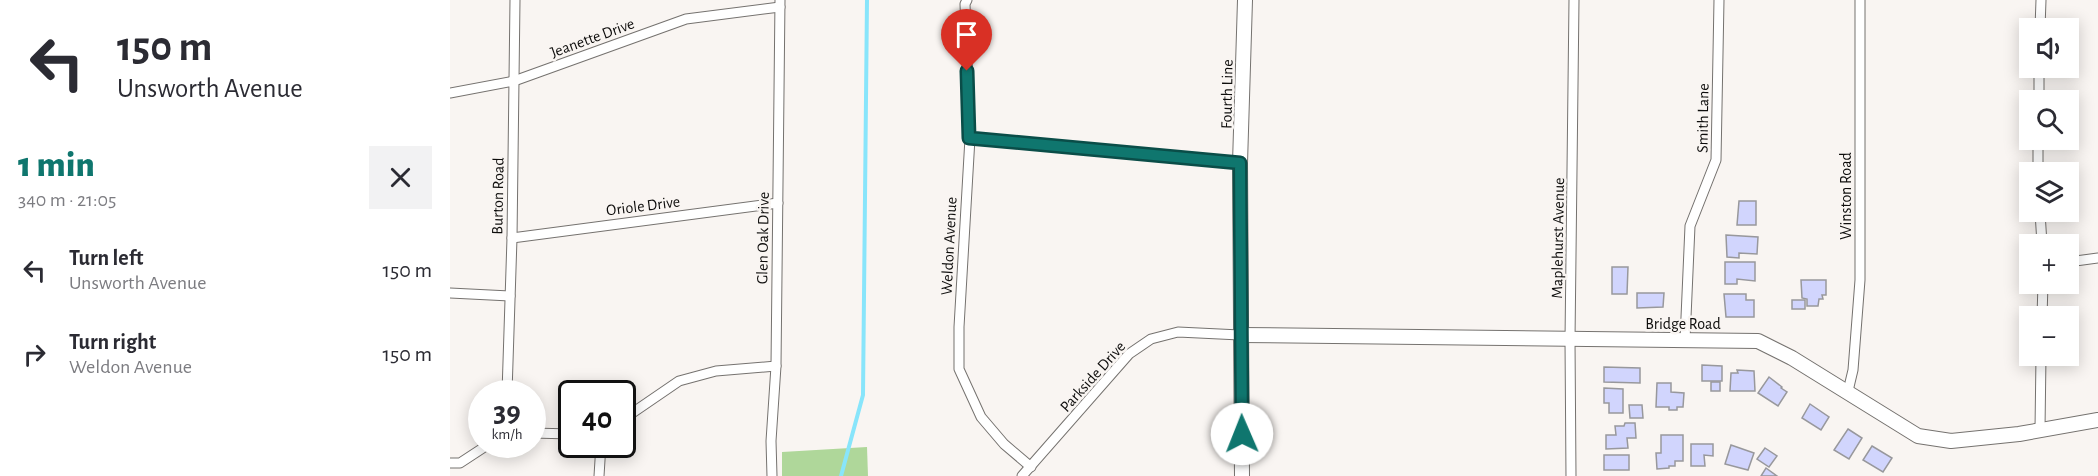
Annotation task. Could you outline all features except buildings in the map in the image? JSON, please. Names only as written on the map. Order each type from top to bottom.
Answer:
[{"type":"street","name":"Burton Road","points":[[507,380],[515,0]]},
{"type":"street","name":"Weldon Avenue","points":[[967,0],[965,4],[969,138],[958,369],[981,417],[1004,444],[1032,467]]},
{"type":"street","name":"Fourth Line","points":[[1242,476],[1240,163],[1245,0]]},
{"type":"street","name":"Maplehurst Avenue","points":[[1571,476],[1570,340],[1574,0]]},
{"type":"street","name":"Smith Lane","points":[[1685,340],[1690,226],[1716,160],[1719,0]]},
{"type":"street","name":"Winston Road","points":[[1848,391],[1853,370],[1860,280],[1860,0]]},
{"type":"street","points":[[2040,18],[2041,0]]},
{"type":"street","name":"Jeanette Drive","points":[[450,93],[514,81],[686,19],[780,4]]},
{"type":"street","name":"Glen Oak Drive","points":[[772,476],[771,441],[776,366],[780,4]]},
{"type":"street","points":[[969,138],[1240,163]]},
{"type":"street","name":"Oriole Drive","points":[[512,238],[777,203]]},
{"type":"street","points":[[2079,261],[2098,258]]},
{"type":"street","points":[[450,293],[510,296]]},
{"type":"street","name":"Parkside Drive","points":[[1022,476],[1129,354],[1151,339],[1178,332],[1240,335]]},
{"type":"street","name":"Bridge Road","points":[[1240,335],[1758,341],[1848,391],[1918,436],[1951,441],[2019,434],[2098,420]]},
{"type":"street","points":[[636,410],[679,381],[716,371],[776,366]]},
{"type":"street","points":[[2040,429],[2042,366]]},
{"type":"street","points":[[450,463],[460,463],[468,458]]},
{"type":"street","points":[[599,476],[600,458]]},
{"type":"green space","points":[[867,447],[868,476],[782,476],[782,452]]},
{"type":"waterway","points":[[841,476],[863,395],[867,0]]},
{"type":"route","points":[[967,71],[969,138],[1240,163],[1242,434]]}]
